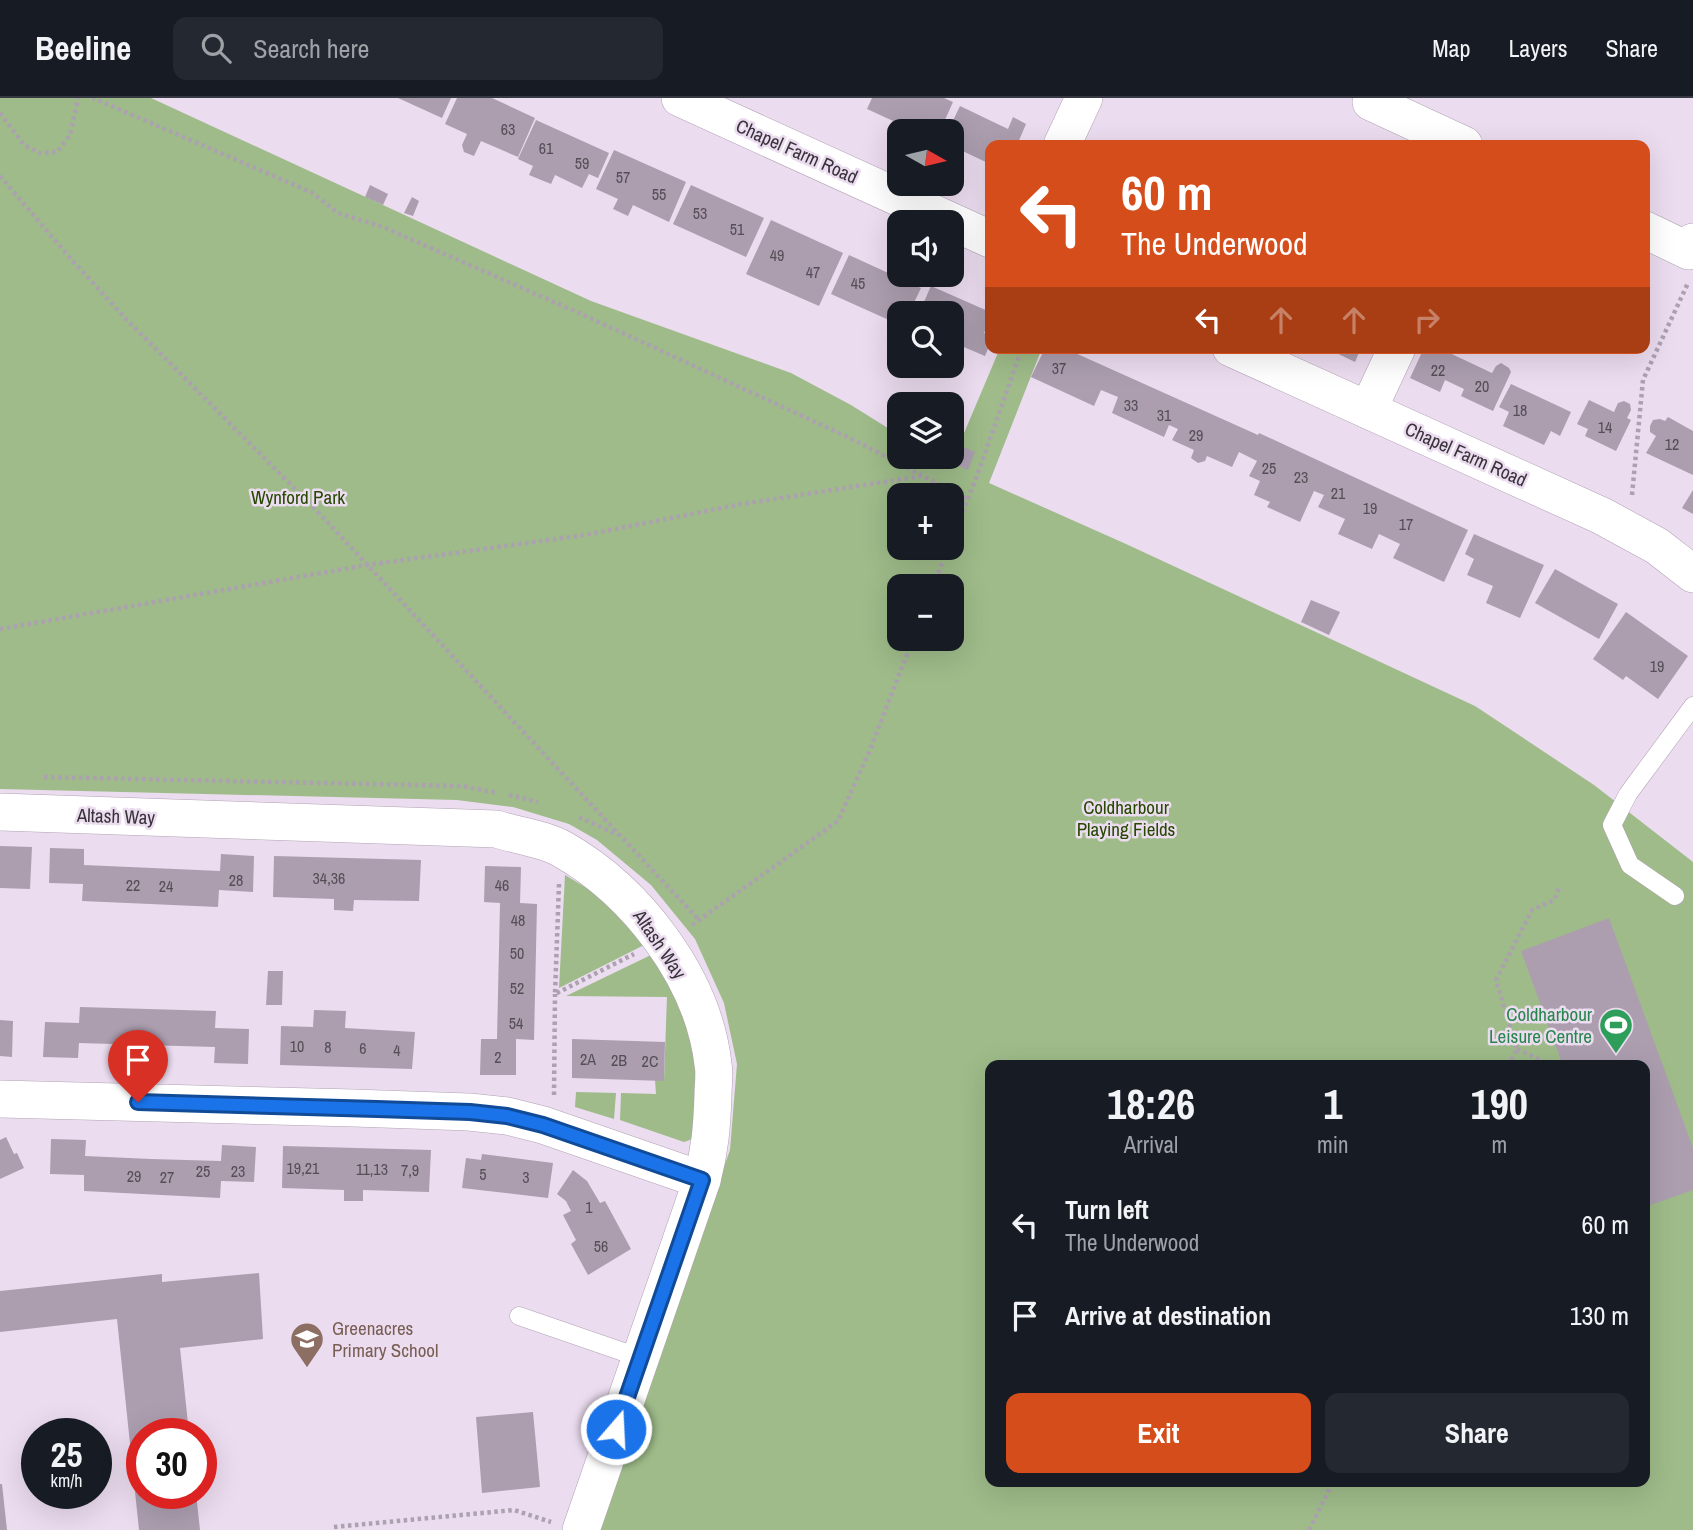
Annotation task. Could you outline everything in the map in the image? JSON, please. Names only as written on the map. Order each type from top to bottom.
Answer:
[{"type":"street","name":"Chapel Farm Road","points":[[680,98],[985,237]]},
{"type":"street","points":[[1064,140],[1084,98]]},
{"type":"street","points":[[1371,102],[1453,140]]},
{"type":"street","points":[[1650,232],[1689,251],[1692,258]]},
{"type":"street","name":"Chapel Farm Road","points":[[1244,354],[1602,516],[1657,546],[1693,574]]},
{"type":"street","points":[[1368,410],[1393,354]]},
{"type":"street","name":"Altash Way","points":[[0,812],[496,829],[560,847],[608,881],[638,909],[662,940],[695,998],[708,1032],[714,1066],[711,1146],[702,1180],[641,1358],[572,1528]]},
{"type":"street","points":[[0,1099],[470,1112],[507,1116],[554,1128],[702,1180]]},
{"type":"lane","points":[[1675,896],[1630,865],[1612,825],[1628,794],[1693,706]]},
{"type":"lane","points":[[519,1316],[641,1358]]},
{"type":"path","points":[[0,113],[24,145],[40,153],[57,152],[70,135],[78,98]]},
{"type":"path","points":[[93,98],[311,192],[338,213],[383,227],[638,340],[852,439],[967,499]]},
{"type":"path","points":[[0,176],[125,318],[367,565],[700,921]]},
{"type":"path","points":[[1629,531],[1643,380],[1692,258]]},
{"type":"path","points":[[964,507],[1019,354]]},
{"type":"path","points":[[0,629],[367,565],[574,537],[742,504],[922,477],[967,499]]},
{"type":"path","points":[[555,994],[700,921],[838,821],[869,752],[908,651]]},
{"type":"path","points":[[554,1128],[560,847]]},
{"type":"path","points":[[1511,1060],[1517,1049],[1496,980],[1532,910],[1554,900],[1560,886]]},
{"type":"path","points":[[1517,1049],[1540,1060]]},
{"type":"path","points":[[1309,1530],[1330,1487]]},
{"type":"path","points":[[334,1527],[514,1510],[572,1528]]},
{"type":"green space","points":[[0,98],[151,98],[591,301],[791,373],[887,428],[887,469],[964,469],[964,433],[997,354],[1040,354],[989,483],[1475,706],[1594,785],[1693,862],[1693,1530],[593,1530],[730,1150],[737,1064],[724,1003],[695,939],[651,885],[597,840],[569,824],[513,807],[457,800],[0,789]]},
{"type":"green space","points":[[565,875],[605,899],[646,944],[559,988]]},
{"type":"green space","points":[[653,954],[682,1008],[695,1052],[695,1138],[684,1142],[620,1120],[621,1093],[656,1094],[655,1080],[664,1080],[667,997],[566,996]]},
{"type":"green space","points":[[576,1092],[616,1093],[614,1119],[575,1107]]},
{"type":"building","points":[[398,98],[451,98],[442,118]]},
{"type":"building","points":[[457,98],[492,98],[535,118],[518,157],[481,141],[474,156],[464,152],[462,145],[467,134],[445,124]]},
{"type":"building","points":[[872,98],[944,98],[953,102],[945,119],[889,119],[867,109]]},
{"type":"building","points":[[960,106],[1008,129],[1013,117],[1026,124],[1019,140],[985,140],[985,162],[964,152],[964,119],[954,119]]},
{"type":"building","points":[[536,120],[609,153],[598,178],[589,174],[582,188],[555,175],[551,184],[529,175],[533,166],[518,159]]},
{"type":"building","points":[[614,150],[686,182],[669,222],[633,205],[628,216],[613,209],[618,199],[596,189]]},
{"type":"building","points":[[370,185],[388,194],[383,205],[365,197]]},
{"type":"building","points":[[691,185],[764,218],[746,257],[673,224]]},
{"type":"building","points":[[412,197],[419,201],[413,216],[404,213]]},
{"type":"building","points":[[771,220],[843,253],[819,306],[746,274]]},
{"type":"building","points":[[849,255],[887,272],[887,287],[921,288],[915,301],[887,301],[887,319],[831,294]]},
{"type":"building","points":[[931,287],[933,287],[985,310],[985,356],[964,347],[964,301],[924,301]]},
{"type":"building","points":[[1042,354],[1077,354],[1258,435],[1259,433],[1468,530],[1444,582],[1393,558],[1400,544],[1379,534],[1372,549],[1338,534],[1345,519],[1318,507],[1324,495],[1314,491],[1300,522],[1267,507],[1270,502],[1254,495],[1260,481],[1249,476],[1257,461],[1239,452],[1232,467],[1207,456],[1205,461],[1198,463],[1191,458],[1194,450],[1172,440],[1178,429],[1169,425],[1164,437],[1112,413],[1118,397],[1101,390],[1094,406],[1031,377]]},
{"type":"building","points":[[1338,354],[1358,354],[1355,362]]},
{"type":"building","points":[[1421,354],[1452,354],[1492,373],[1501,363],[1511,372],[1493,411],[1461,396],[1464,389],[1445,380],[1440,392],[1410,378]]},
{"type":"building","points":[[1511,384],[1571,412],[1560,436],[1551,431],[1544,445],[1503,426],[1509,412],[1499,407]]},
{"type":"building","points":[[1589,400],[1614,412],[1618,403],[1624,401],[1630,404],[1631,410],[1627,418],[1631,420],[1616,451],[1585,436],[1588,429],[1577,424]]},
{"type":"building","points":[[1668,417],[1693,431],[1693,475],[1646,453],[1656,436],[1650,432],[1653,420],[1665,421]]},
{"type":"building","points":[[964,447],[975,452],[968,470],[964,468]]},
{"type":"building","points":[[1693,490],[1693,514],[1682,508]]},
{"type":"building","points":[[1474,534],[1544,565],[1520,618],[1486,603],[1493,586],[1467,575],[1474,559],[1465,554]]},
{"type":"building","points":[[1555,569],[1618,604],[1599,639],[1535,603]]},
{"type":"building","points":[[1311,600],[1340,612],[1329,635],[1301,622]]},
{"type":"building","points":[[1626,612],[1688,656],[1658,699],[1626,676],[1623,680],[1593,659]]},
{"type":"building","points":[[0,846],[32,847],[30,889],[0,888]]},
{"type":"building","points":[[50,848],[84,849],[84,865],[220,871],[221,854],[254,856],[253,892],[219,890],[218,907],[82,901],[83,884],[49,883]]},
{"type":"building","points":[[274,856],[421,860],[419,901],[354,900],[353,911],[334,910],[334,899],[273,897]]},
{"type":"building","points":[[485,866],[521,867],[520,903],[537,904],[534,1040],[516,1039],[516,1075],[480,1075],[481,1039],[497,1039],[500,903],[484,902]]},
{"type":"building","points":[[1609,918],[1693,1148],[1693,1190],[1650,1205],[1650,1060],[1561,1060],[1521,951]]},
{"type":"building","points":[[268,971],[283,971],[282,1005],[266,1005]]},
{"type":"building","points":[[80,1007],[216,1011],[215,1028],[249,1029],[248,1064],[214,1063],[215,1047],[79,1043],[78,1058],[43,1057],[45,1022],[79,1023]]},
{"type":"building","points":[[314,1010],[346,1011],[345,1028],[415,1032],[412,1069],[280,1065],[281,1026],[313,1027]]},
{"type":"building","points":[[0,1020],[13,1021],[12,1057],[0,1056]]},
{"type":"building","points":[[572,1039],[665,1042],[664,1081],[572,1078]]},
{"type":"building","points":[[6,1137],[24,1168],[0,1179],[0,1140]]},
{"type":"building","points":[[51,1139],[86,1140],[85,1156],[151,1159],[221,1161],[222,1145],[256,1147],[254,1182],[221,1181],[220,1198],[84,1191],[84,1175],[50,1174]]},
{"type":"building","points":[[283,1146],[431,1150],[429,1192],[363,1190],[363,1201],[344,1201],[344,1190],[282,1188]]},
{"type":"building","points":[[482,1154],[553,1163],[548,1198],[462,1188],[466,1158],[481,1160]]},
{"type":"building","points":[[573,1170],[587,1181],[600,1203],[605,1201],[631,1249],[588,1275],[571,1244],[576,1240],[563,1215],[571,1211],[566,1201],[557,1194]]},
{"type":"building","points":[[259,1273],[263,1339],[180,1348],[187,1418],[127,1418],[117,1319],[0,1332],[0,1291],[162,1274],[162,1282]]},
{"type":"building","points":[[533,1412],[540,1487],[482,1493],[476,1417]]},
{"type":"building","points":[[2,1484],[7,1530],[0,1530]]},
{"type":"building","points":[[137,1509],[198,1509],[200,1530],[139,1530]]},
{"type":"place","name":"Coldharbour Leisure Centre","points":[[1616,1055]]},
{"type":"place","name":"Greenacres Primary School","points":[[307,1369]]},
{"type":"route","points":[[138,1102],[470,1112],[507,1116],[543,1125],[702,1180],[616,1429]]},
{"type":"park label","name":"Wynford Park","points":[[298,497]]},
{"type":"park label","name":"Coldharbour Playing Fields","points":[[1126,818]]}]
